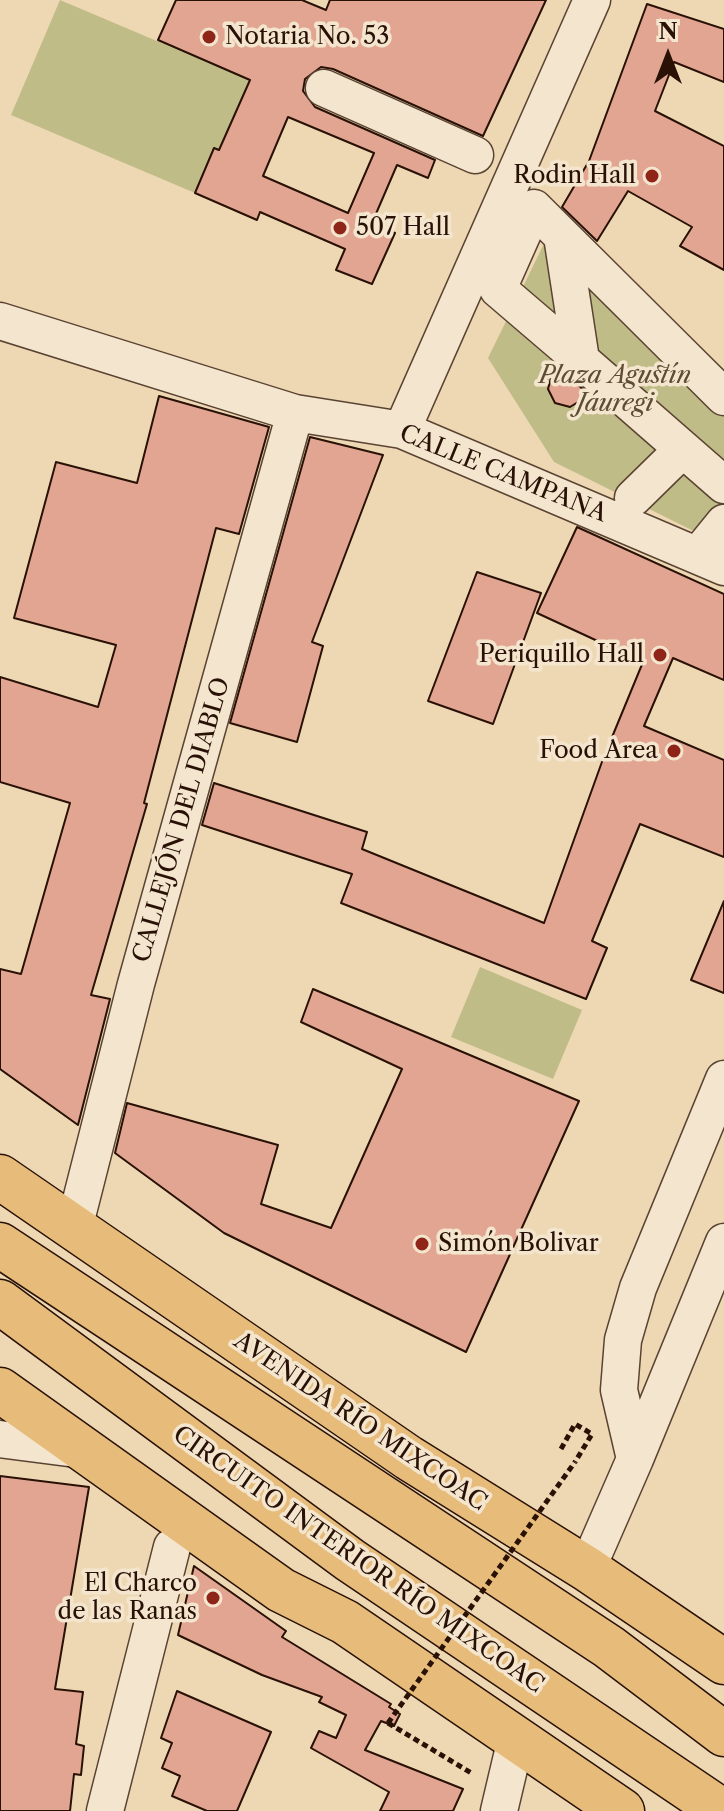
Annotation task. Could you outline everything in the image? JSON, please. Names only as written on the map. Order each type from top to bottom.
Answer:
[{"type":"main road","name":"AVENIDA RÍO MIXCOAC","points":[[0,1177],[409,1458],[587,1569],[724,1662]]},
{"type":"main road","points":[[0,1245],[609,1647],[724,1734]]},
{"type":"main road","name":"CIRCUITO INTERIOR RÍO MIXCOAC","points":[[0,1302],[325,1541],[722,1811]]},
{"type":"main road","points":[[0,1390],[281,1590],[345,1622],[622,1811]]},
{"type":"street","points":[[402,430],[592,0]]},
{"type":"street","points":[[324,88],[475,155]]},
{"type":"street","points":[[724,397],[534,208],[498,289],[724,485]]},
{"type":"street","points":[[562,236],[581,360]]},
{"type":"street","name":"CALLE CAMPANA","points":[[0,321],[295,413],[402,430],[711,561]]},
{"type":"street","name":"CALLEJÓN DEL DIABLO","points":[[74,1228],[136,984],[295,413]]},
{"type":"street","points":[[633,498],[683,449]]},
{"type":"street","points":[[711,561],[724,523]]},
{"type":"street","points":[[635,1459],[619,1390],[623,1340],[638,1288],[724,1079]]},
{"type":"street","points":[[587,1569],[724,1242]]},
{"type":"street","points":[[0,1439],[84,1450]]},
{"type":"street","points":[[105,1811],[172,1547]]},
{"type":"street","points":[[499,1811],[516,1739]]},
{"type":"path","points":[[466,1770],[388,1723],[592,1434],[575,1424],[561,1449]]},
{"type":"green space","points":[[60,0],[249,80],[219,150],[214,148],[195,193],[11,115]]},
{"type":"green space","name":"Plaza Agustín Jáuregi","points":[[560,211],[724,369],[724,546],[554,462],[488,358]]},
{"type":"green space","points":[[480,967],[582,1010],[553,1079],[451,1037]]},
{"type":"building","points":[[176,0],[302,0],[326,10],[330,0],[546,0],[483,136],[333,69],[321,67],[305,79],[303,91],[315,107],[435,160],[428,178],[397,165],[372,223],[395,233],[372,284],[336,270],[345,249],[260,212],[257,220],[195,193],[214,148],[219,150],[250,80],[158,40]],"holes":[[[288,117],[374,153],[348,213],[263,176]]]},
{"type":"building","name":"Rodin Hall","points":[[647,4],[724,29],[724,82],[674,62],[655,111],[724,146],[724,270],[680,246],[692,227],[628,191],[597,241],[562,207],[589,161]]},
{"type":"building","points":[[560,369],[585,391],[583,399],[570,407],[555,403],[548,389],[552,374]]},
{"type":"building","points":[[159,396],[269,427],[239,534],[216,528],[144,803],[147,804],[91,995],[110,999],[78,1125],[0,1069],[0,969],[21,974],[70,803],[0,782],[0,677],[98,707],[116,645],[14,618],[56,462],[137,483]]},
{"type":"building","points":[[310,437],[383,455],[312,642],[323,646],[297,742],[230,723]]},
{"type":"building","points":[[577,527],[724,594],[724,680],[673,658],[644,726],[724,760],[724,857],[640,824],[592,941],[607,948],[586,999],[341,903],[352,874],[202,825],[214,783],[367,832],[362,849],[544,923],[603,759],[643,662],[537,613]]},
{"type":"building","points":[[477,572],[541,593],[493,724],[428,701]]},
{"type":"building","points":[[724,901],[724,993],[691,980]]},
{"type":"building","points":[[313,989],[579,1101],[466,1352],[224,1233],[115,1153],[127,1103],[278,1145],[261,1204],[331,1228],[402,1069],[301,1022]]},
{"type":"building","points":[[0,1476],[89,1487],[55,1689],[83,1692],[76,1744],[84,1746],[81,1775],[74,1774],[70,1811],[0,1811]]},
{"type":"building","points":[[194,1566],[286,1631],[282,1637],[391,1704],[389,1707],[400,1714],[394,1726],[381,1721],[365,1750],[463,1789],[453,1811],[380,1811],[389,1792],[311,1748],[319,1731],[336,1738],[346,1715],[319,1702],[322,1697],[262,1675],[178,1635]]},
{"type":"building","points":[[177,1691],[271,1732],[237,1811],[207,1811],[172,1796],[180,1776],[162,1768],[172,1743],[161,1738]]},
{"type":"place","name":"Notaria No. 53","points":[[209,37]]},
{"type":"place","name":"Rodin Hall","points":[[652,176]]},
{"type":"place","name":"507 Hall","points":[[340,228]]},
{"type":"place","name":"Periquillo Hall","points":[[660,655]]},
{"type":"place","name":"Food Area","points":[[674,751]]},
{"type":"place","name":"Simón Bolivar","points":[[422,1244]]},
{"type":"place","name":"El Charco de las Ranas","points":[[213,1598]]}]
